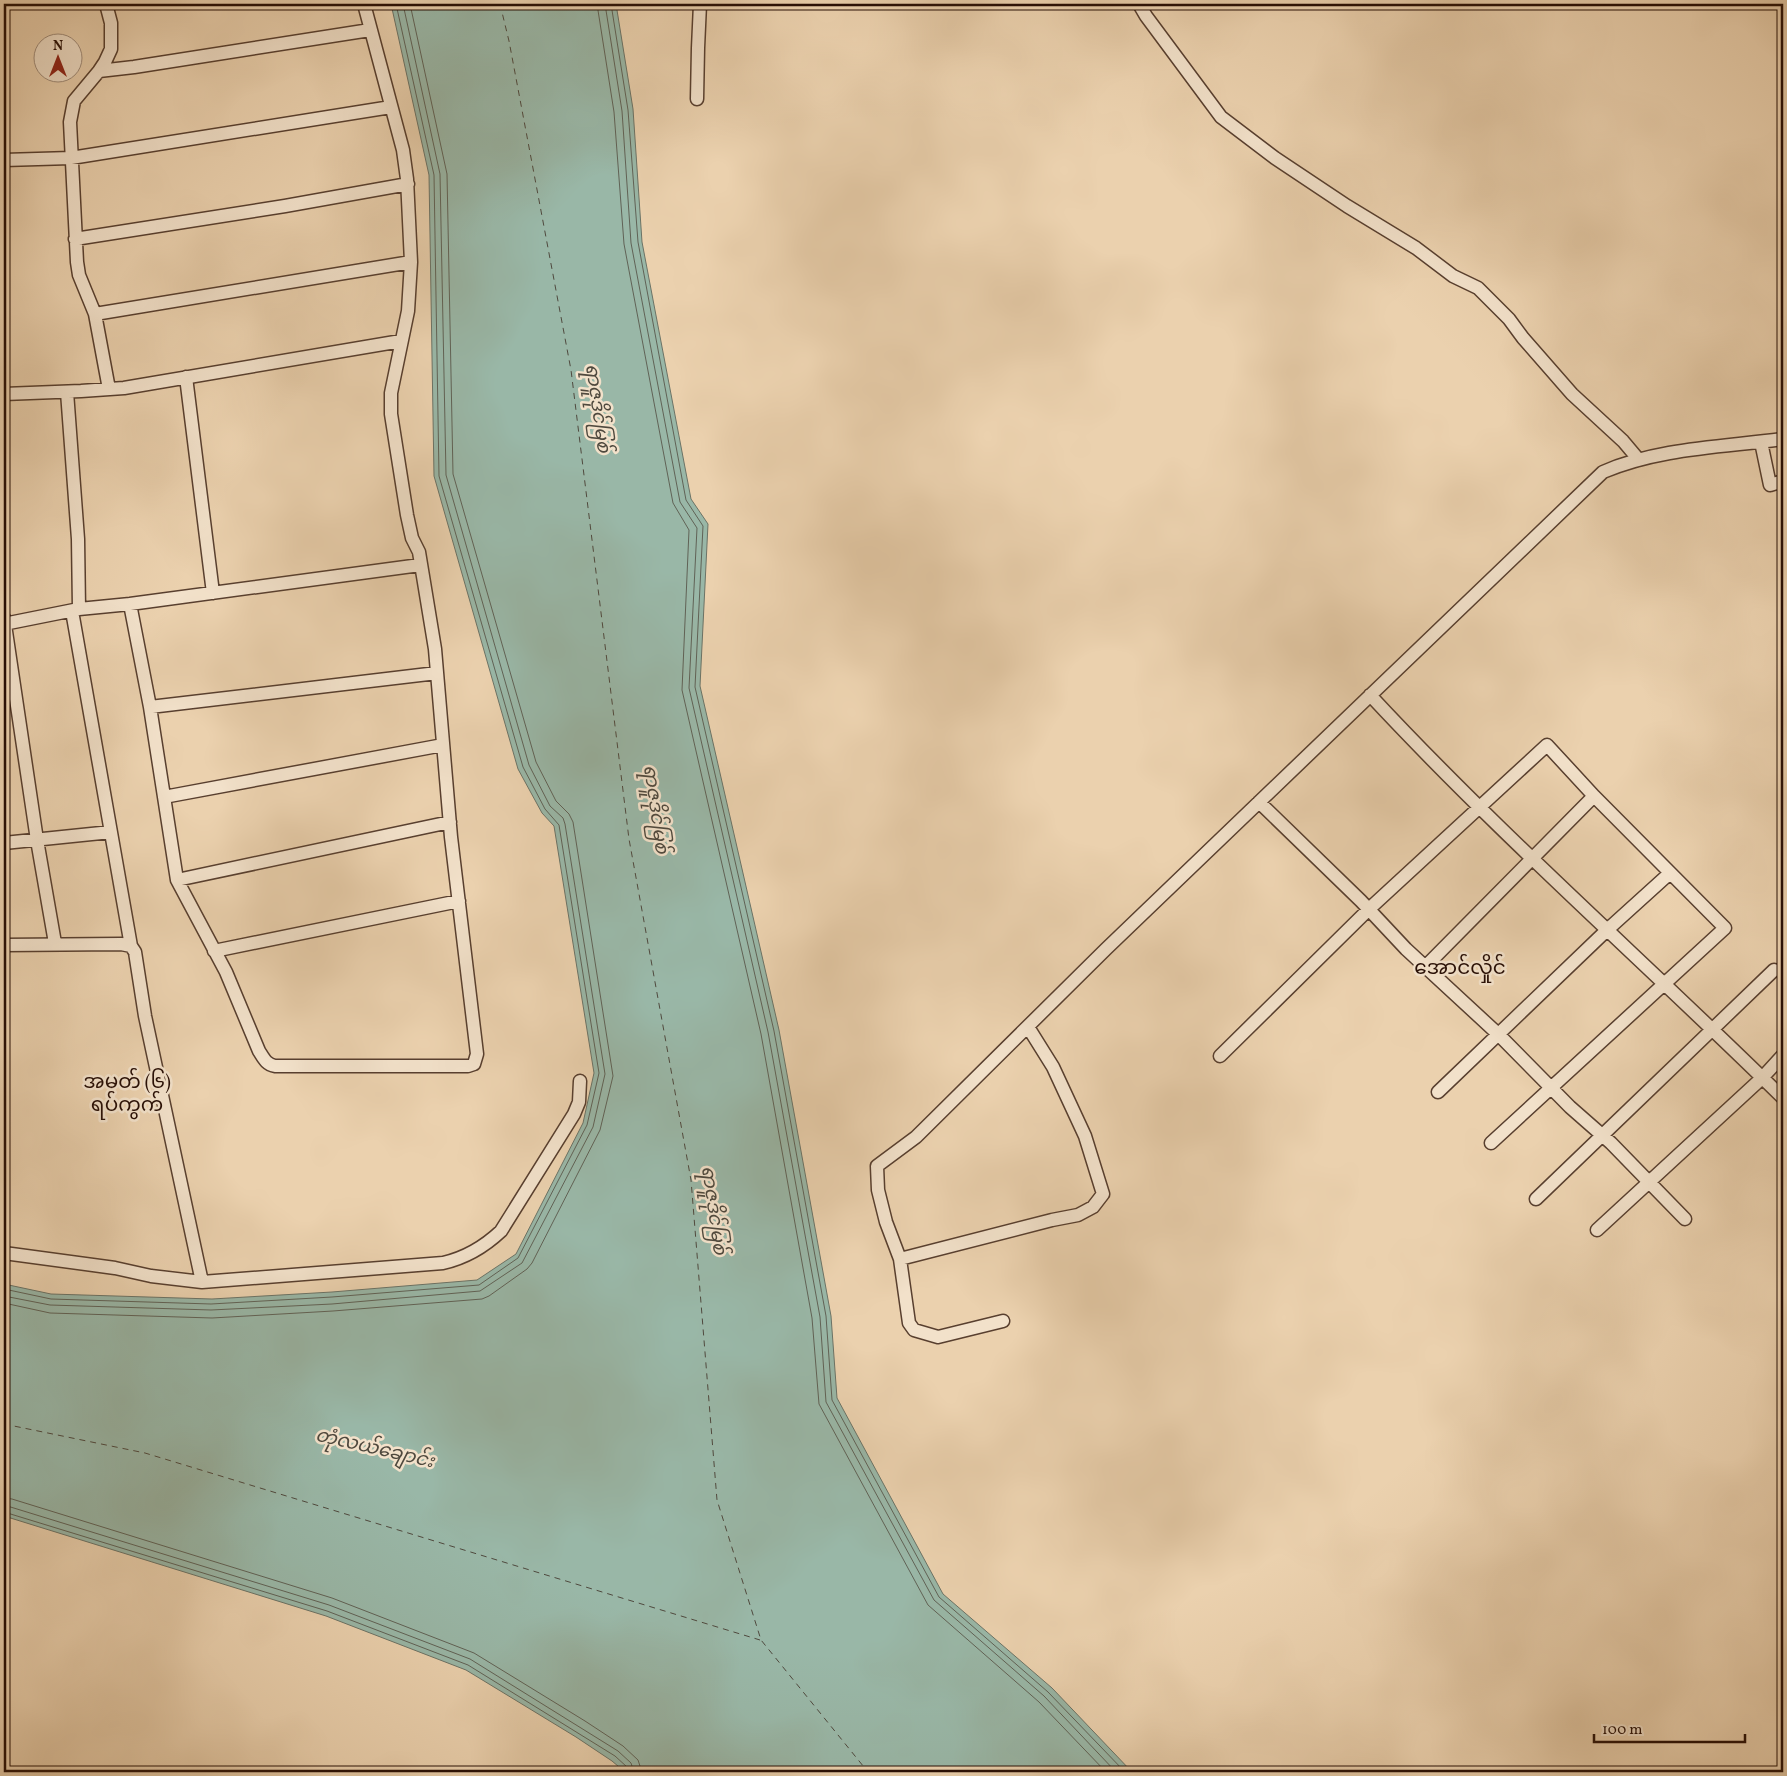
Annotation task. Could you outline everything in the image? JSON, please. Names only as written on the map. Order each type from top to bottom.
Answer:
[{"type":"street","points":[[106,4],[111,23],[111,49],[105,62],[74,101],[70,122],[75,239],[79,275],[95,314],[109,389]]},
{"type":"street","points":[[130,604],[150,707],[177,880],[226,972],[259,1051],[268,1064],[275,1066],[468,1066],[474,1064],[477,1054],[450,822],[435,649],[419,552],[412,538],[391,414],[391,393],[408,311],[411,262],[408,184],[403,150],[364,4]]},
{"type":"street","points":[[697,99],[700,4]]},
{"type":"street","points":[[1139,4],[1221,117],[1274,158],[1416,248],[1454,276],[1478,288],[1509,319],[1523,338],[1572,394],[1623,441],[1639,460]]},
{"type":"street","points":[[99,70],[134,67],[370,30]]},
{"type":"street","points":[[4,160],[71,158],[391,107]]},
{"type":"street","points":[[75,239],[285,206],[408,184]]},
{"type":"street","points":[[95,314],[411,262]]},
{"type":"street","points":[[4,394],[109,389],[401,342]]},
{"type":"street","points":[[186,377],[213,593]]},
{"type":"street","points":[[67,392],[78,539],[76,610],[131,946],[135,952],[146,1016],[202,1282]]},
{"type":"street","points":[[1002,1321],[938,1337],[914,1330],[909,1323],[900,1259],[886,1222],[878,1190],[877,1166],[916,1137],[1259,802],[1603,472],[1620,465],[1663,454],[1783,439]]},
{"type":"street","points":[[1761,442],[1770,485],[1783,481]]},
{"type":"street","points":[[54,944],[4,622],[76,610],[420,565]]},
{"type":"street","points":[[150,707],[437,672]]},
{"type":"street","points":[[1370,695],[1430,760],[1479,808],[1783,1098]]},
{"type":"street","points":[[164,797],[443,745]]},
{"type":"street","points":[[1220,1056],[1369,909],[1546,745],[1725,928],[1491,1143]]},
{"type":"street","points":[[1425,967],[1594,796]]},
{"type":"street","points":[[1259,802],[1369,909],[1406,949],[1498,1034],[1570,1106],[1602,1134],[1685,1219]]},
{"type":"street","points":[[177,880],[450,822]]},
{"type":"street","points":[[4,843],[111,832]]},
{"type":"street","points":[[1438,1092],[1607,930],[1670,873]]},
{"type":"street","points":[[214,951],[460,901]]},
{"type":"street","points":[[4,945],[120,944],[131,946]]},
{"type":"street","points":[[1536,1198],[1774,970]]},
{"type":"street","points":[[900,1259],[1078,1214],[1093,1207],[1103,1194],[1081,1127],[1053,1066],[1028,1027]]},
{"type":"street","points":[[1597,1230],[1762,1078],[1783,1055]]},
{"type":"street","points":[[4,1253],[115,1268],[168,1279],[202,1282],[443,1263],[456,1260],[487,1244],[504,1226],[574,1114],[579,1102],[580,1081]]},
{"type":"water","points":[[391,4],[616,4],[633,109],[642,242],[691,499],[708,524],[700,686],[779,1030],[831,1316],[837,1398],[943,1594],[1052,1688],[1132,1772],[625,1772],[576,1737],[466,1670],[326,1616],[4,1516],[4,1284],[51,1294],[212,1299],[332,1292],[477,1280],[516,1254],[583,1123],[594,1073],[554,826],[542,813],[518,769],[434,476],[429,175]]},
{"type":"ferry route","points":[[500,4],[509,41],[571,370],[629,839],[691,1180],[717,1500],[761,1640],[868,1772]]},
{"type":"ferry route","points":[[4,1424],[145,1453],[760,1640]]},
{"type":"district","name":"အောင်လှိုင်","points":[[1460,967]]},
{"type":"district","name":"အမှတ် (၆) ရပ်ကွက်","points":[[127,1092]]},
{"type":"water label","name":"ရာဇူဒိုင်မြစ်","points":[[599,408]]},
{"type":"water label","name":"ရာဇူဒိုင်မြစ်","points":[[657,809]]},
{"type":"water label","name":"ရာဇူဒိုင်မြစ်","points":[[715,1210]]},
{"type":"water label","name":"တုံလယ်ချောင်း","points":[[375,1447]]}]
